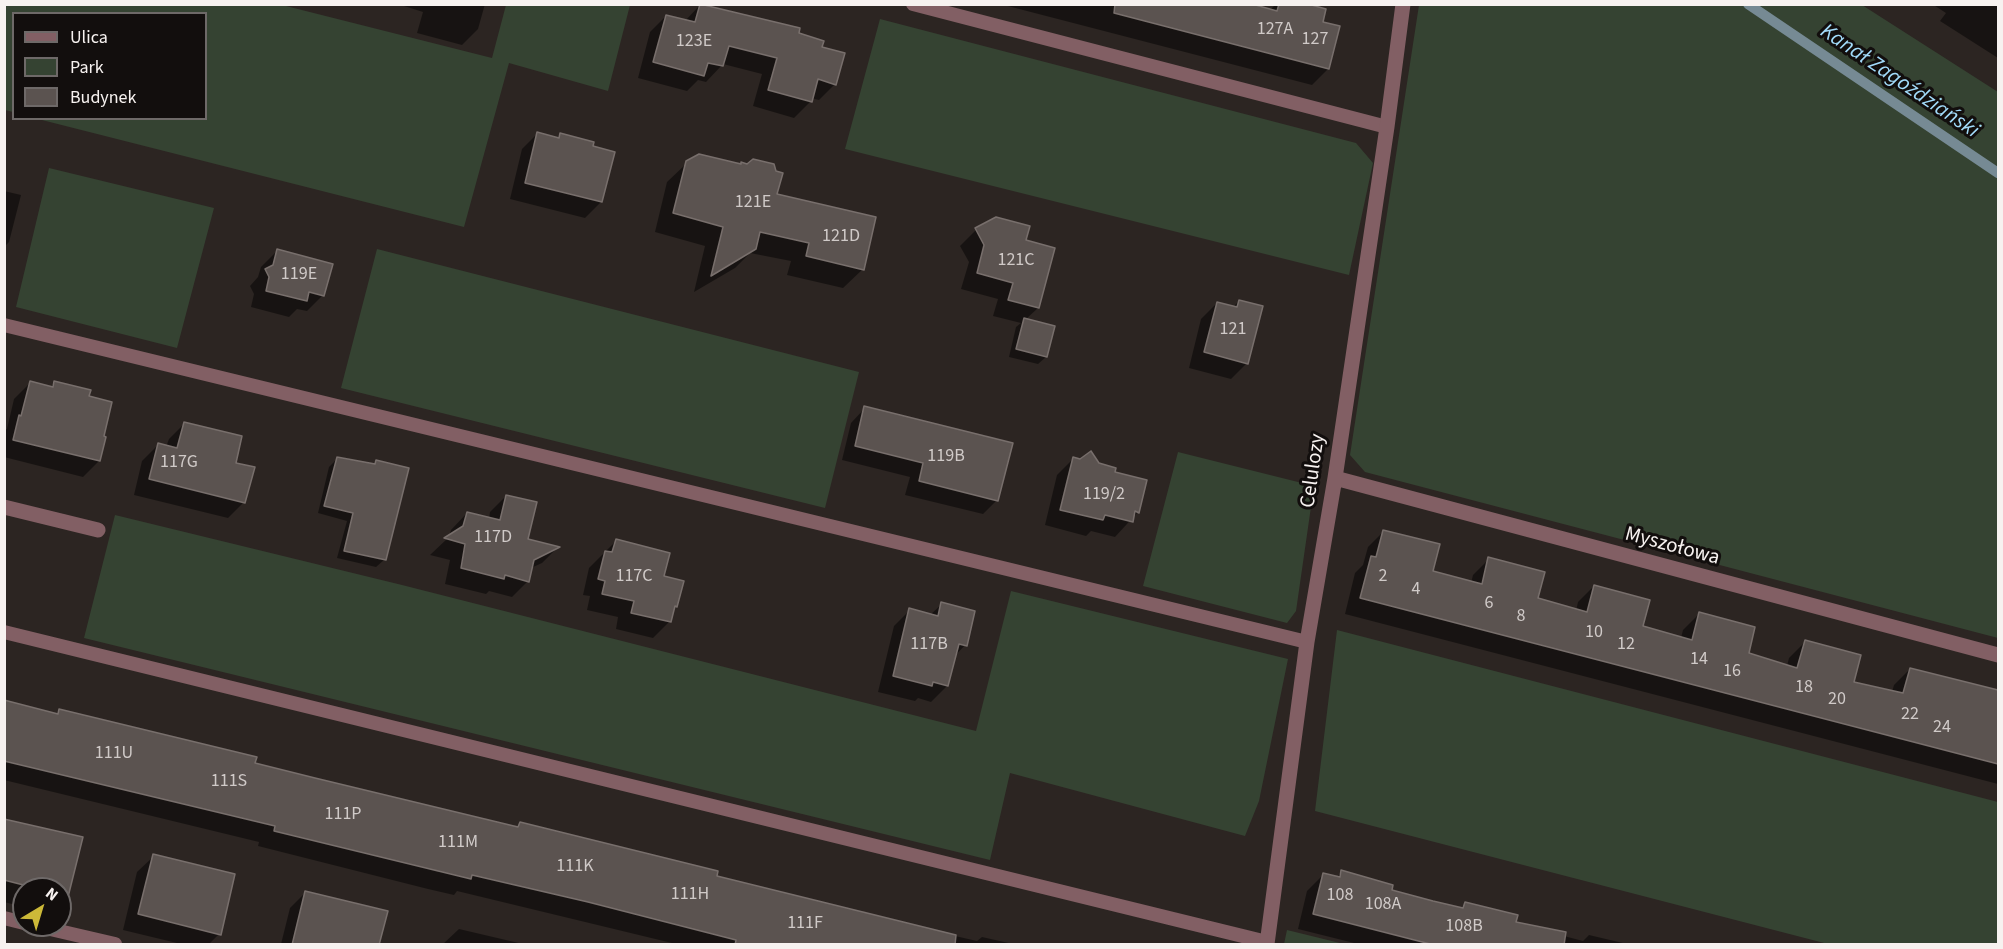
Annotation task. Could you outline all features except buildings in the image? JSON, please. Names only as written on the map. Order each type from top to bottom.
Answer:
[{"type":"street","name":"Celulozy","points":[[1267,943],[1307,642],[1335,478],[1403,4]]},
{"type":"street","name":"Myszołowa","points":[[1335,478],[1998,655]]},
{"type":"street","points":[[4,507],[98,530]]},
{"type":"lane","points":[[913,4],[1387,127]]},
{"type":"lane","points":[[4,325],[1307,642]]},
{"type":"lane","points":[[4,632],[1267,943]]},
{"type":"lane","points":[[72,935],[115,945]]},
{"type":"green space","points":[[4,5],[282,5],[492,58],[506,5],[630,5],[608,91],[509,63],[464,227],[42,120],[207,120],[207,12],[12,12],[12,112],[5,110]]},
{"type":"green space","points":[[1419,5],[1862,5],[1998,92],[1998,638],[1365,472],[1350,455]]},
{"type":"green space","points":[[880,19],[1356,143],[1373,163],[1349,275],[845,149]]},
{"type":"green space","points":[[49,168],[214,208],[177,348],[16,307]]},
{"type":"green space","points":[[377,249],[859,372],[825,508],[341,388]]},
{"type":"green space","points":[[1178,452],[1314,486],[1296,611],[1287,623],[1143,586]]},
{"type":"green space","points":[[115,515],[402,585],[976,731],[1011,591],[1288,659],[1259,801],[1245,836],[1010,773],[990,860],[84,638]]},
{"type":"green space","points":[[1337,630],[1998,802],[1998,944],[1828,944],[1315,811]]},
{"type":"green space","points":[[1287,930],[1344,944],[1284,944]]},
{"type":"waterway","name":"Kanał Zagoździański","points":[[1748,4],[1998,173]]}]
